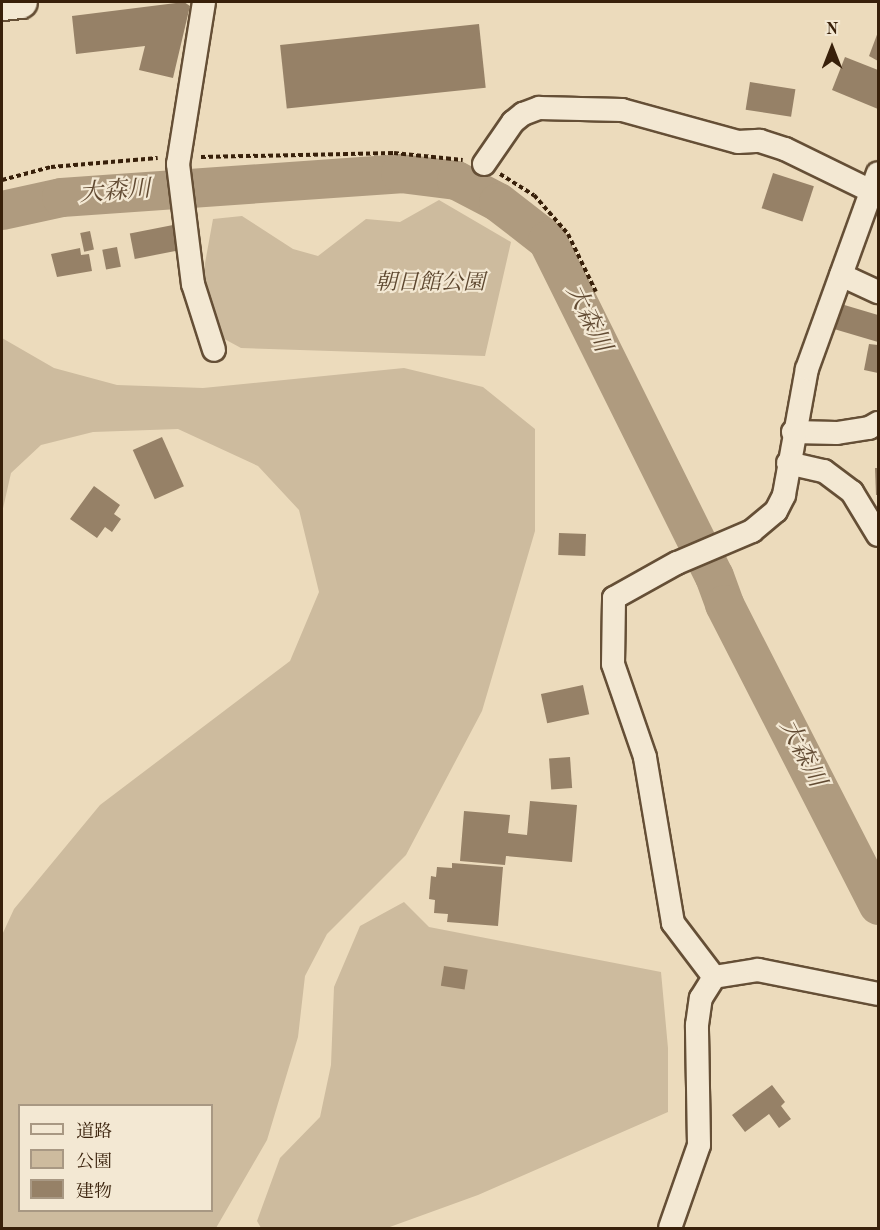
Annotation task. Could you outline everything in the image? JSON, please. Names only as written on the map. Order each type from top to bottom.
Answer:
[{"type":"main road","points":[[2,4],[21,2]]},
{"type":"street","points":[[204,2],[178,160],[183,215],[194,284],[214,350]]},
{"type":"street","points":[[484,164],[513,122],[523,114],[539,108],[622,110],[738,142],[760,141],[875,182],[807,369],[793,432],[784,495],[776,511],[752,531],[677,563],[614,598],[613,664],[645,757],[673,923],[714,977]]},
{"type":"street","points":[[841,275],[879,292]]},
{"type":"street","points":[[793,432],[837,433],[869,428],[879,423]]},
{"type":"street","points":[[788,463],[824,471],[852,492],[879,535]]},
{"type":"street","points":[[670,1228],[699,1145],[697,1025],[701,998],[714,977],[759,970],[879,994]]},
{"type":"path","points":[[2,180],[51,167],[178,160],[394,153],[484,164],[534,195],[568,234],[596,292]]},
{"type":"green space","name":"朝日館公園","points":[[439,200],[511,242],[485,356],[241,348],[217,335],[202,280],[213,219],[242,216],[293,249],[318,256],[366,219],[400,222]]},
{"type":"green space","points":[[2,338],[54,368],[117,385],[203,388],[404,368],[483,387],[535,429],[535,531],[482,711],[406,855],[327,934],[305,976],[298,1037],[267,1140],[216,1228],[2,1228],[2,935],[14,909],[100,805],[290,661],[319,592],[299,510],[258,466],[178,429],[93,432],[41,445],[11,473],[2,513]]},
{"type":"green space","points":[[404,902],[429,927],[661,972],[668,1048],[668,1112],[478,1195],[387,1228],[261,1228],[257,1221],[280,1158],[320,1117],[331,1065],[334,987],[360,926]]},
{"type":"building","points":[[184,2],[190,6],[173,78],[139,70],[145,46],[76,54],[72,16]]},
{"type":"building","points":[[479,24],[486,88],[287,109],[280,45]]},
{"type":"building","points":[[878,32],[878,61],[869,56]]},
{"type":"building","points":[[845,57],[878,70],[878,109],[832,90]]},
{"type":"building","points":[[750,82],[795,89],[791,117],[746,110]]},
{"type":"building","points":[[773,173],[814,186],[802,221],[762,208]]},
{"type":"building","points":[[173,225],[178,251],[135,259],[130,233]]},
{"type":"building","points":[[90,231],[94,250],[84,252],[80,233]]},
{"type":"building","points":[[117,247],[121,267],[106,269],[102,250]]},
{"type":"building","points":[[80,248],[81,255],[89,254],[92,271],[57,277],[51,254]]},
{"type":"building","points":[[841,304],[878,315],[878,342],[834,329]]},
{"type":"building","points":[[869,344],[878,345],[878,373],[864,370]]},
{"type":"building","points":[[162,437],[184,486],[155,499],[133,450]]},
{"type":"building","points":[[875,468],[878,468],[878,495],[876,495]]},
{"type":"building","points":[[94,486],[120,505],[114,514],[121,519],[112,532],[105,527],[97,538],[70,519]]},
{"type":"building","points":[[559,533],[586,534],[585,556],[558,555]]},
{"type":"building","points":[[583,685],[589,714],[547,723],[541,694]]},
{"type":"building","points":[[570,757],[572,788],[551,789],[549,758]]},
{"type":"building","points":[[530,801],[577,805],[572,862],[506,856],[505,865],[460,861],[464,811],[510,815],[508,833],[527,835]]},
{"type":"building","points":[[452,863],[503,867],[498,926],[447,922],[448,914],[434,913],[435,900],[429,899],[431,876],[436,877],[437,867],[452,868]]},
{"type":"building","points":[[444,966],[468,970],[465,990],[441,986]]},
{"type":"building","points":[[772,1085],[785,1102],[781,1106],[791,1119],[779,1128],[769,1114],[745,1132],[732,1115]]},
{"type":"waterway","name":"大森川","points":[[2,210],[61,197],[400,173],[456,180],[498,202],[547,240],[714,576],[724,604],[878,905]]}]
